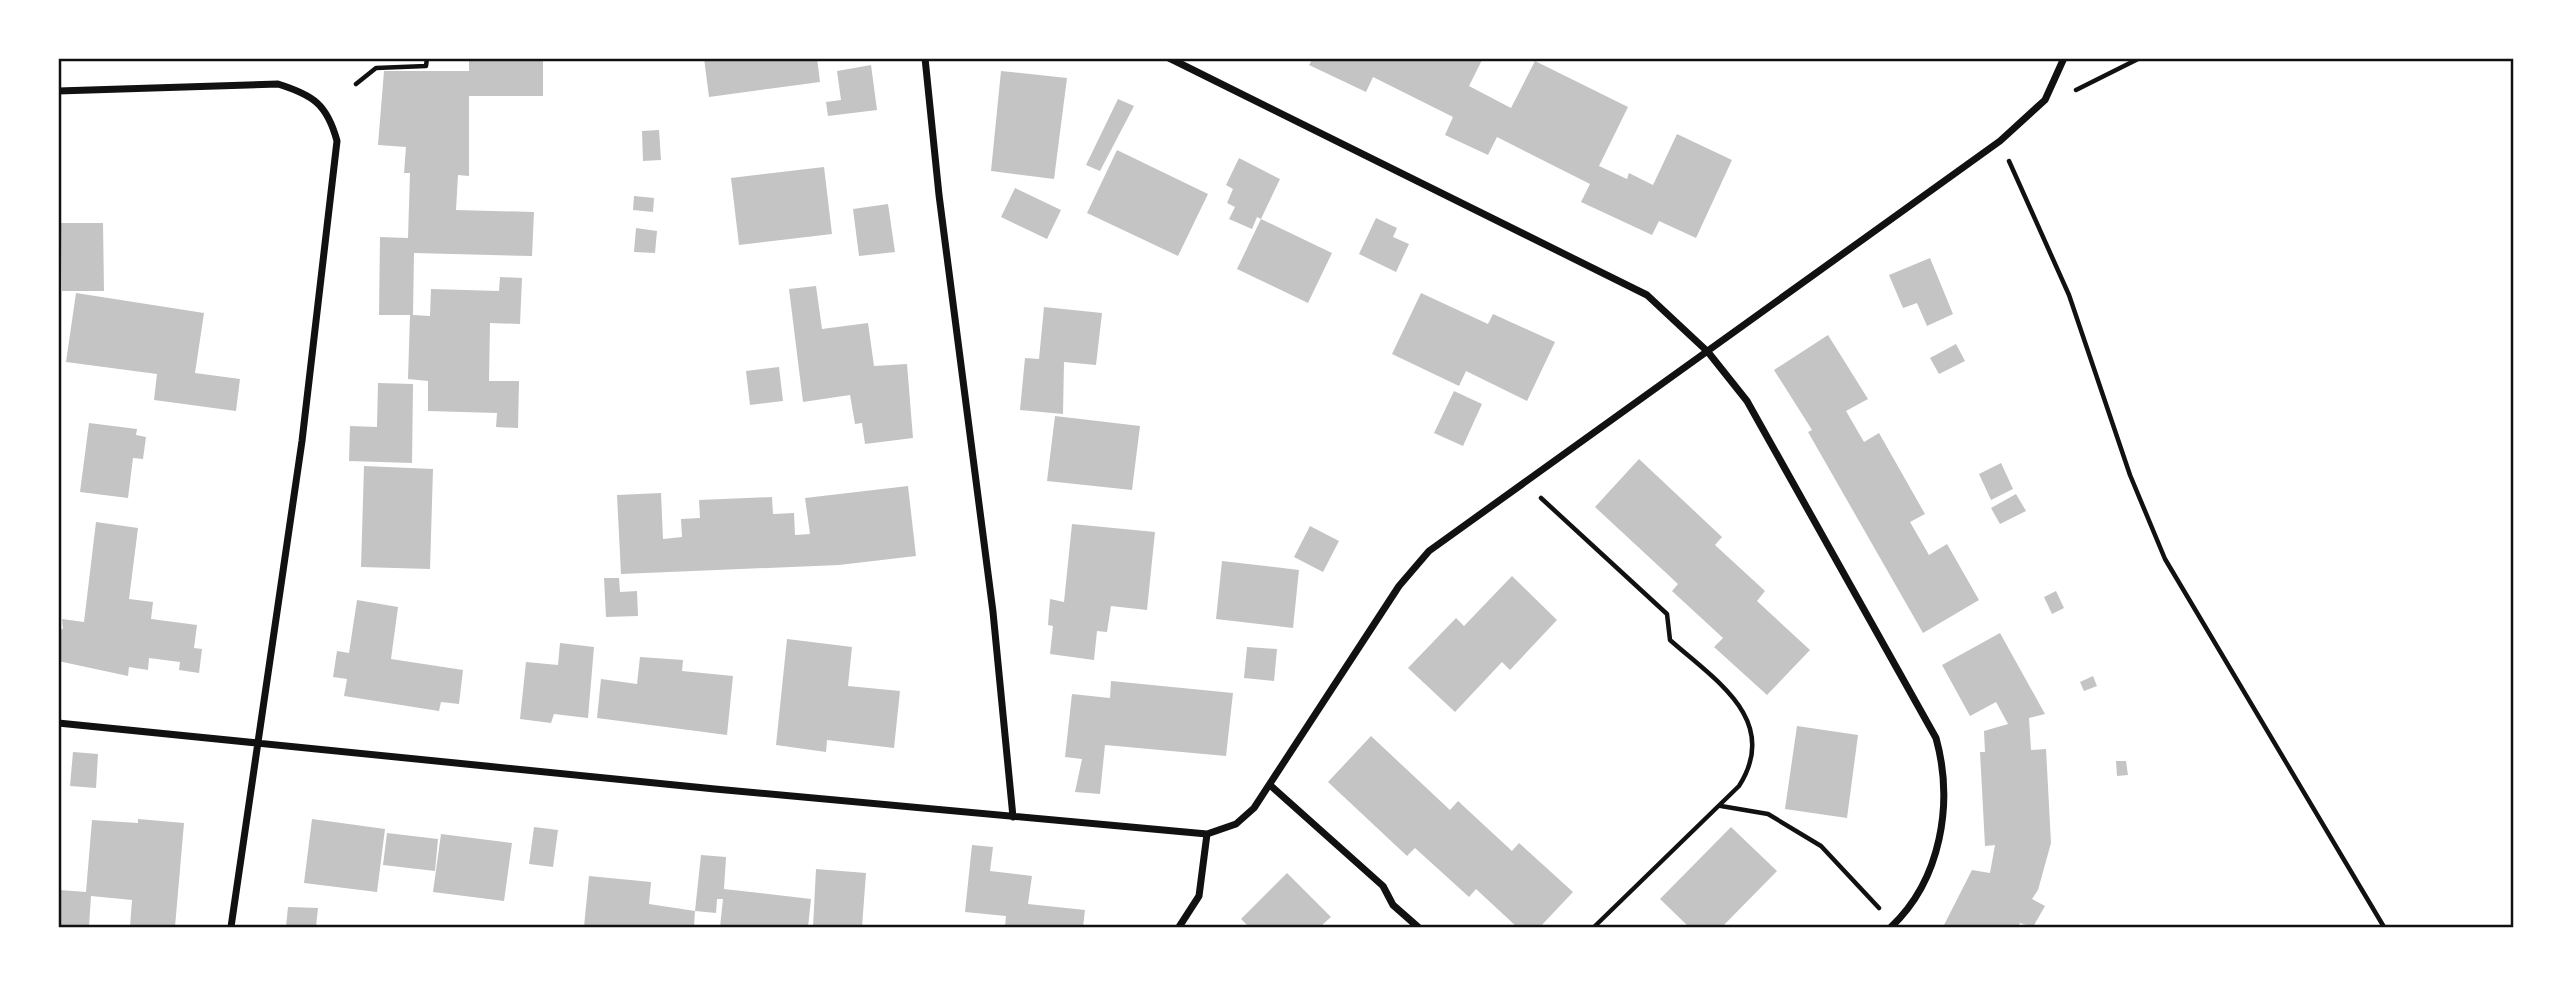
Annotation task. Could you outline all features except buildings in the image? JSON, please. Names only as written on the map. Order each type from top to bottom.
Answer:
[{"type":"street","points":[[925,58],[939,195],[993,612],[1013,817]]},
{"type":"street","points":[[1169,58],[1647,295],[1708,352],[1747,401],[1936,738],[1944,774],[1939,836],[1931,866],[1919,894],[1892,926]]},
{"type":"street","points":[[58,723],[1207,834],[1236,824],[1254,808],[1399,586],[1440,543],[2000,141],[2045,100],[2064,58]]},
{"type":"street","points":[[58,92],[278,85],[305,93],[321,106],[332,122],[337,141],[302,441],[256,741],[231,927]]},
{"type":"street","points":[[1270,785],[1383,886],[1393,905],[1418,927]]},
{"type":"street","points":[[1179,927],[1199,896],[1207,834]]},
{"type":"path","points":[[356,84],[376,68],[426,66],[427,58]]},
{"type":"path","points":[[2045,100],[2082,88],[2140,58]]},
{"type":"path","points":[[2000,141],[2069,295],[2130,475],[2165,559],[2385,927]]},
{"type":"path","points":[[1525,483],[1667,614],[1670,640],[1723,687],[1746,713],[1754,745],[1751,766],[1720,806],[1594,927]]},
{"type":"path","points":[[1720,806],[1768,814],[1821,846],[1892,926]]}]
